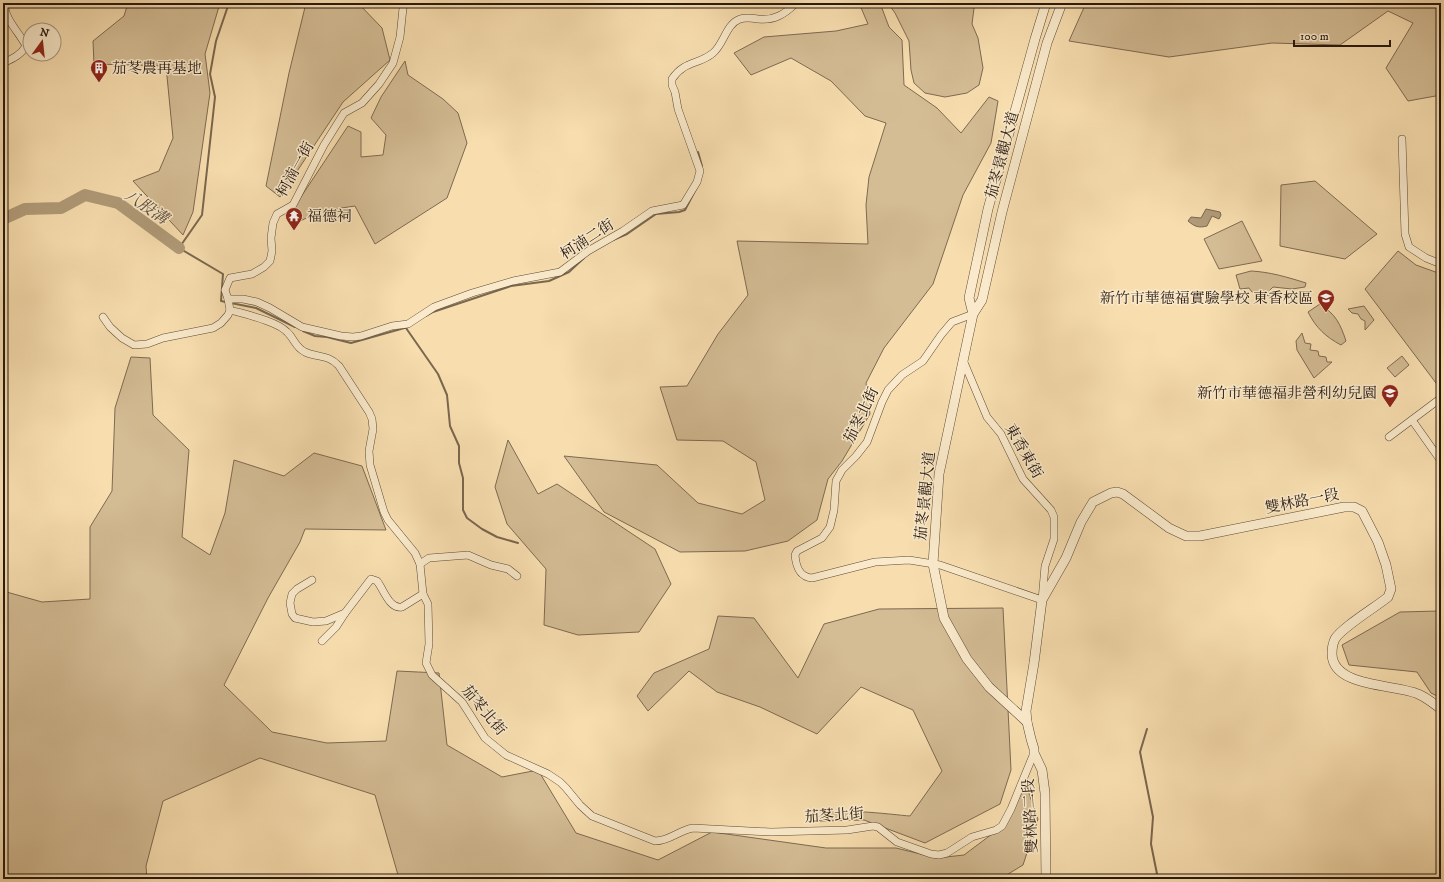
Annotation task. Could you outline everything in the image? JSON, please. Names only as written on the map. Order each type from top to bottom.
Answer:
[{"type":"street","points":[[3,63],[23,52],[26,46],[8,16],[4,7],[5,3]]},
{"type":"street","name":"柯湳一街","points":[[230,310],[225,290],[230,278],[252,274],[264,267],[270,261],[272,251],[271,238],[273,223],[277,214],[293,205],[324,145],[344,114],[362,103],[379,84],[393,63],[400,38],[403,8],[405,3]]},
{"type":"street","name":"柯湳二街","points":[[228,299],[243,299],[257,302],[302,327],[341,336],[353,337],[392,326],[408,324],[434,307],[472,293],[513,281],[560,272],[588,251],[652,212],[683,205],[697,182],[700,170],[678,109],[672,79],[680,69],[689,63],[702,60],[713,53],[730,27],[738,19],[747,17],[772,19],[785,13],[796,3]]},
{"type":"street","name":"茄苳景觀大道","points":[[973,314],[969,298],[988,209],[1046,3]]},
{"type":"street","name":"茄苳景觀大道","points":[[1027,722],[989,687],[967,659],[944,618],[933,564],[939,474],[973,314],[982,300],[1004,204],[1047,43],[1062,3]]},
{"type":"street","points":[[1402,139],[1405,234],[1409,246],[1426,258],[1441,264]]},
{"type":"street","points":[[103,317],[110,327],[122,338],[134,345],[140,345],[163,338],[213,328],[221,323],[228,315],[230,310]]},
{"type":"street","name":"茄苳北街","points":[[230,310],[273,323],[287,332],[294,343],[305,352],[333,360],[339,366],[370,412],[373,429],[369,451],[370,465],[384,512],[388,520],[415,553],[420,564],[423,594],[428,604],[429,644],[426,663],[432,675],[462,702],[485,738],[506,755],[548,774],[560,782],[592,816],[655,841],[670,839],[685,829],[693,828],[771,832],[847,830],[873,826],[878,827],[896,842],[931,854],[939,855],[947,853],[972,837],[996,830],[1002,826],[1011,810],[1034,753]]},
{"type":"street","name":"茄苳北街","points":[[973,314],[952,322],[922,361],[902,375],[888,390],[875,418],[867,442],[842,470],[836,481],[834,510],[830,526],[822,538],[794,555],[796,565],[801,574],[808,578],[812,578],[880,561],[909,560],[940,565],[1042,600]]},
{"type":"street","name":"東香東街","points":[[963,360],[987,417],[1001,434],[1023,479],[1051,510],[1054,517],[1054,539],[1045,566],[1042,600]]},
{"type":"street","points":[[1389,437],[1441,398]]},
{"type":"street","points":[[1412,420],[1441,461]]},
{"type":"street","name":"雙林路一段","points":[[1042,600],[1066,558],[1081,522],[1093,502],[1111,493],[1117,492],[1123,494],[1169,528],[1186,536],[1200,536],[1344,506],[1354,507],[1362,511],[1378,542],[1386,565],[1391,589],[1388,597],[1342,631],[1335,639],[1332,652],[1333,661],[1338,671],[1348,676],[1376,686],[1418,694],[1441,709]]},
{"type":"street","points":[[420,564],[429,558],[468,555],[491,565],[508,569],[517,576]]},
{"type":"street","points":[[322,641],[336,627],[371,579],[377,581],[384,593],[393,604],[399,608],[423,594]]},
{"type":"street","points":[[312,580],[297,589],[292,594],[290,603],[292,614],[295,618],[313,622],[326,621],[346,613]]},
{"type":"street","points":[[1034,753],[1026,711],[1034,664],[1042,600]]},
{"type":"street","name":"雙林路二段","points":[[1034,753],[1042,770],[1046,798],[1046,879]]},
{"type":"shaded area","points":[[128,3],[220,3],[205,54],[210,93],[193,212],[183,235],[133,181],[159,171],[173,138],[166,66],[94,64],[93,41],[124,16]]},
{"type":"shaded area","points":[[306,3],[358,3],[382,28],[390,60],[343,102],[280,197],[266,186],[289,73]]},
{"type":"shaded area","points":[[859,3],[880,3],[889,27],[902,40],[904,85],[937,108],[961,133],[989,97],[998,101],[991,143],[963,195],[933,284],[884,348],[866,383],[870,414],[842,461],[828,479],[817,520],[788,541],[745,551],[680,552],[604,512],[564,456],[657,465],[698,503],[742,514],[765,500],[756,462],[723,441],[677,440],[660,387],[687,386],[718,334],[748,295],[737,241],[868,244],[866,205],[869,177],[886,123],[865,116],[831,81],[791,58],[751,75],[734,53],[764,37],[836,31],[868,24]]},
{"type":"shaded area","points":[[888,3],[973,3],[974,8],[972,24],[978,38],[983,68],[979,85],[967,93],[945,97],[925,93],[914,83],[911,70],[909,41],[895,13]]},
{"type":"shaded area","points":[[1086,3],[1196,3],[1233,7],[1237,3],[1441,3],[1441,95],[1408,101],[1386,68],[1413,23],[1388,11],[1340,45],[1272,43],[1169,57],[1069,41]]},
{"type":"shaded area","points":[[405,61],[408,75],[443,99],[458,113],[467,143],[447,198],[375,244],[355,206],[321,211],[294,224],[287,218],[348,126],[361,132],[361,157],[383,155],[386,135],[371,118],[381,97]]},
{"type":"shaded area","points":[[1315,181],[1377,234],[1345,259],[1280,246],[1281,185]]},
{"type":"shaded area","points":[[1206,209],[1220,212],[1221,215],[1219,219],[1212,216],[1207,226],[1202,227],[1195,226],[1188,221],[1191,217],[1201,218]]},
{"type":"shaded area","points":[[1242,221],[1262,261],[1219,269],[1204,239]]},
{"type":"shaded area","points":[[1398,251],[1416,265],[1441,274],[1441,385],[1439,387],[1365,289]]},
{"type":"shaded area","points":[[1251,271],[1272,274],[1306,283],[1305,287],[1292,289],[1273,287],[1269,291],[1270,296],[1252,292],[1249,288],[1240,289],[1236,275]]},
{"type":"shaded area","points":[[1320,304],[1334,316],[1342,329],[1346,341],[1341,345],[1322,332],[1314,323],[1308,312]]},
{"type":"shaded area","points":[[1364,306],[1374,320],[1365,330],[1365,321],[1361,319],[1358,314],[1352,313],[1348,309]]},
{"type":"shaded area","points":[[1302,333],[1305,343],[1311,344],[1310,350],[1318,351],[1319,356],[1326,357],[1327,362],[1332,362],[1314,378],[1297,350],[1296,341]]},
{"type":"shaded area","points":[[1402,356],[1409,365],[1395,377],[1387,368]]},
{"type":"shaded area","points":[[131,357],[150,358],[153,415],[189,450],[182,537],[210,555],[225,513],[234,460],[284,476],[314,453],[362,466],[386,530],[305,529],[300,542],[268,598],[224,685],[272,732],[327,743],[386,741],[397,671],[439,673],[447,745],[502,777],[538,770],[576,833],[658,860],[712,832],[826,848],[896,848],[937,858],[964,855],[1004,825],[1026,785],[1038,819],[1023,865],[1000,879],[936,879],[928,875],[900,879],[397,879],[398,875],[375,795],[260,758],[163,801],[146,866],[147,879],[3,879],[3,591],[42,602],[90,599],[90,527],[112,491],[115,408]]},
{"type":"shaded area","points":[[508,440],[538,494],[557,484],[655,549],[671,584],[639,632],[578,635],[544,625],[546,569],[507,524],[495,487]]},
{"type":"shaded area","points":[[1003,608],[1011,770],[1000,804],[925,843],[864,820],[820,821],[817,818],[823,814],[846,811],[910,816],[942,771],[913,710],[861,687],[817,734],[760,707],[717,692],[689,671],[648,711],[637,696],[654,673],[709,649],[718,616],[754,618],[798,678],[824,624],[879,609]]},
{"type":"shaded area","points":[[1439,611],[1441,615],[1441,698],[1431,693],[1417,672],[1349,665],[1342,645],[1400,612]]},
{"type":"waterway","points":[[226,302],[221,301],[223,274],[179,248],[202,215],[215,97],[210,74],[216,41],[229,3]]},
{"type":"waterway","points":[[698,152],[702,166]]},
{"type":"waterway","points":[[613,240],[627,234],[656,214],[685,210],[697,187]]},
{"type":"waterway","name":"八股溝","points":[[3,219],[25,209],[61,208],[85,195],[118,203],[179,248]]},
{"type":"waterway","points":[[426,316],[433,312],[511,286],[549,281],[569,272],[584,258]]},
{"type":"waterway","points":[[231,303],[256,308],[295,327]]},
{"type":"waterway","points":[[303,331],[315,336],[327,337],[351,343],[408,327]]},
{"type":"waterway","points":[[406,328],[438,374],[447,395],[450,426],[459,446],[459,463],[463,478],[463,510],[467,518],[482,529],[497,537],[518,543]]},
{"type":"waterway","points":[[1147,729],[1140,752],[1153,817],[1151,844],[1158,879]]},
{"type":"place","name":"茄苳農再基地","points":[[99,83]]},
{"type":"place","name":"福德祠","points":[[294,231]]},
{"type":"place","name":"新竹市華德福實驗學校 東香校區","points":[[1326,313]]},
{"type":"place","name":"新竹市華德福非營利幼兒園","points":[[1390,408]]}]
